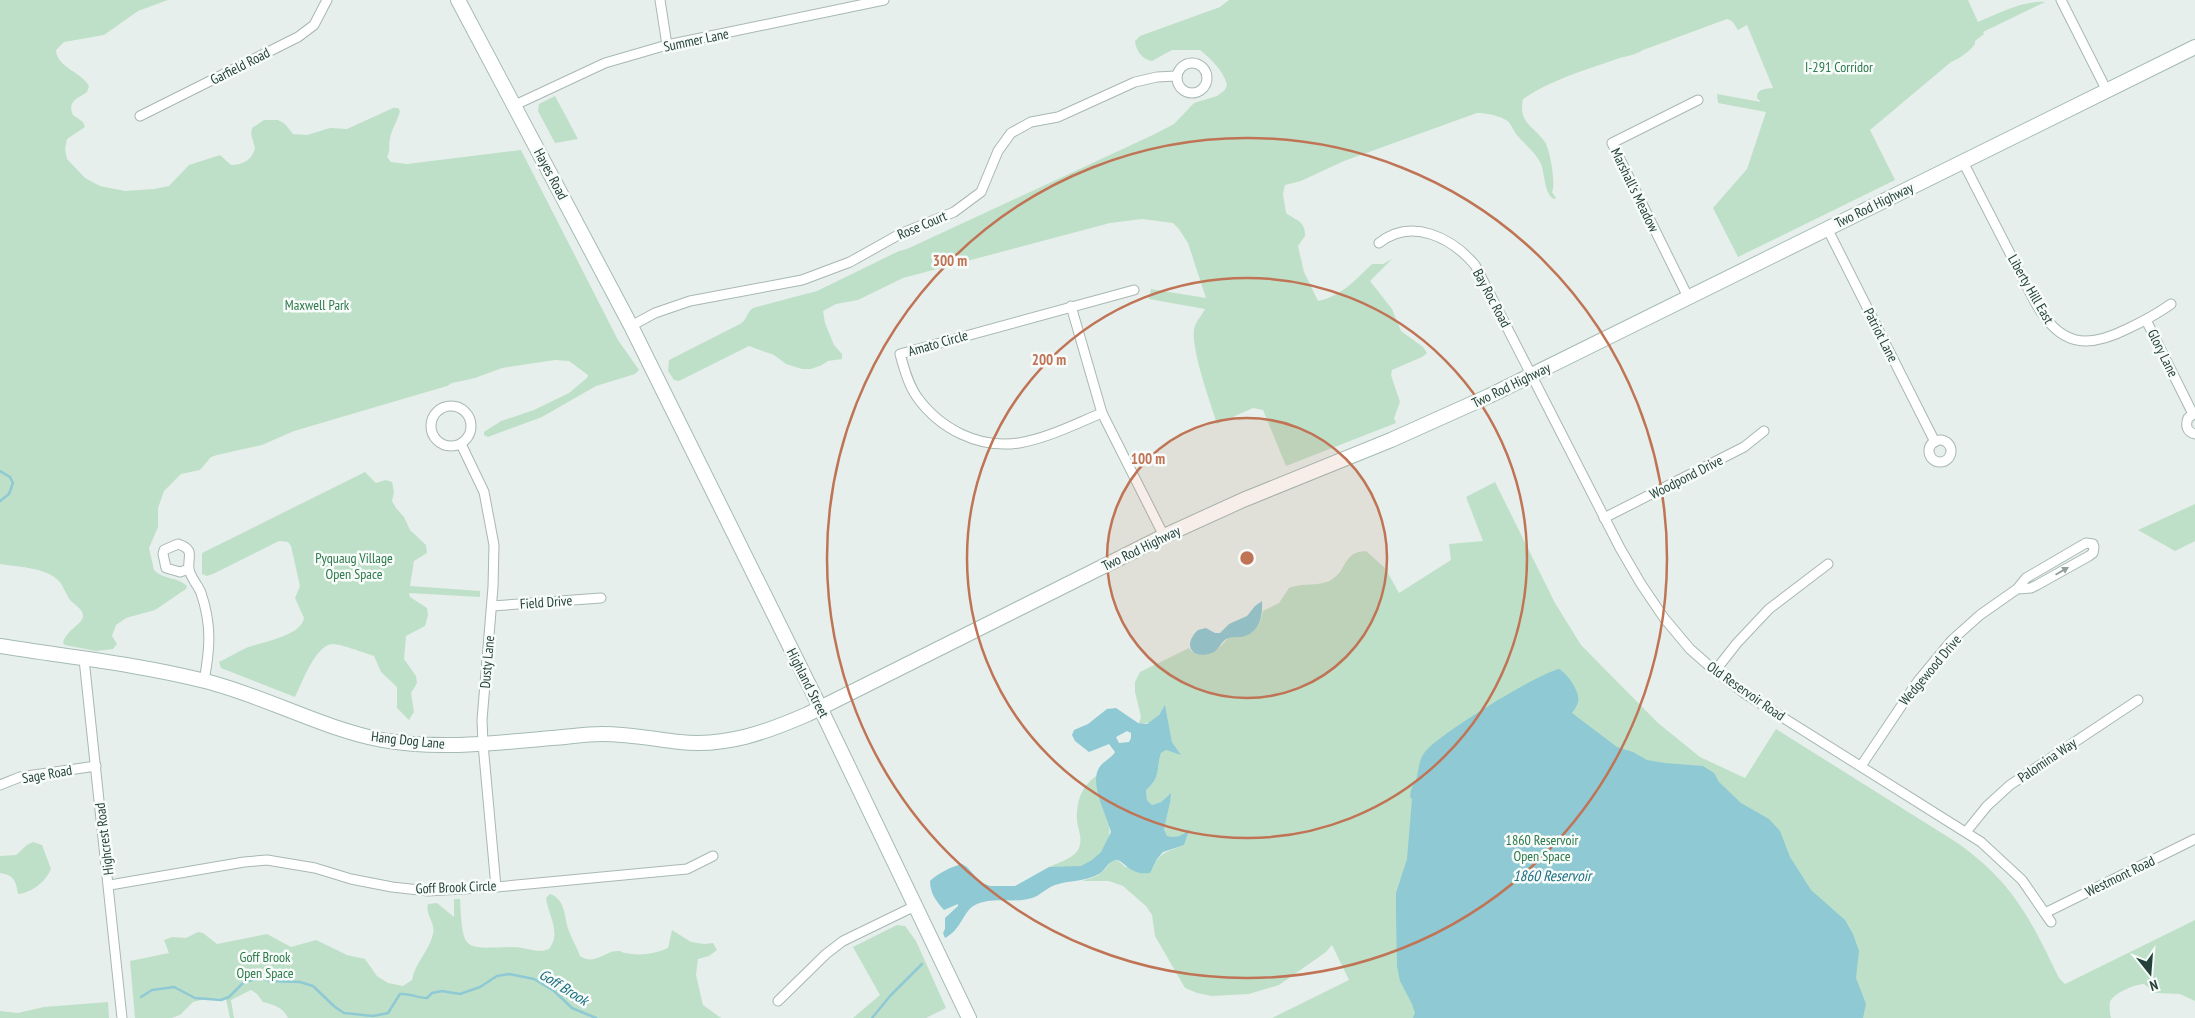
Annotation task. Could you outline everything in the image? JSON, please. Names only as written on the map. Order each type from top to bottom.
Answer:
[{"type":"street","name":"Garfield Road","points":[[140,116],[298,37],[314,25],[328,0]]},
{"type":"street","name":"Hayes Road","points":[[458,0],[516,105],[642,350]]},
{"type":"street","points":[[660,0],[667,45]]},
{"type":"street","name":"Summer Lane","points":[[516,105],[605,63],[667,45],[884,0]]},
{"type":"street","points":[[2061,0],[2107,91]]},
{"type":"street","name":"Two Rod Highway","points":[[821,708],[1164,536],[1243,500],[1391,440],[1531,375],[2195,47]]},
{"type":"street","name":"Rose Court","points":[[631,326],[655,313],[690,301],[802,280],[850,262],[900,234],[954,212],[981,192],[998,151],[1011,133],[1031,122],[1058,117],[1135,82],[1176,76]]},
{"type":"street","name":"Marshall's Meadow","points":[[1688,297],[1612,143],[1698,100]]},
{"type":"street","name":"Liberty Hill East","points":[[1963,162],[2035,302],[2048,324],[2055,330],[2073,340],[2093,341],[2112,336],[2146,320],[2171,304]]},
{"type":"street","name":"Patriot Lane","points":[[1827,228],[1934,442]]},
{"type":"street","name":"Bay Roc Road","points":[[1379,243],[1395,233],[1427,232],[1449,242],[1468,257],[1481,275],[1531,375]]},
{"type":"street","name":"Amato Circle","points":[[1102,413],[1047,436],[1018,443],[990,443],[961,436],[940,420],[916,396],[905,374],[900,354],[1134,290]]},
{"type":"street","points":[[1071,306],[1102,413],[1164,536]]},
{"type":"street","name":"Glory Lane","points":[[2146,320],[2194,414],[2188,418],[2186,425],[2190,432],[2195,434]]},
{"type":"street","name":"Highland Street","points":[[642,350],[821,708],[969,1018]]},
{"type":"street","name":"Old Reservoir Road","points":[[1531,375],[1631,568],[1652,601],[1690,649],[1747,695],[1966,832],[2009,866],[2051,922]]},
{"type":"street","points":[[457,407],[464,410],[469,416],[471,432],[461,444],[445,446],[433,436],[432,420],[435,413],[441,408],[457,407]]},
{"type":"street","name":"Woodpond Drive","points":[[1604,518],[1744,448],[1764,431]]},
{"type":"street","name":"Dusty Lane","points":[[461,444],[484,492],[490,520],[494,564],[482,720],[482,744],[496,886]]},
{"type":"street","name":"Wedgewood Drive","points":[[1861,766],[1907,696],[1940,654],[1965,628],[2017,589],[2026,578],[2082,545],[2090,543],[2094,547],[2093,553],[2089,556],[2037,585],[2031,588],[2017,589]]},
{"type":"street","points":[[1715,671],[1737,643],[1769,610],[1828,564]]},
{"type":"street","points":[[189,569],[200,590],[206,610],[210,648],[204,681]]},
{"type":"street","name":"Field Drive","points":[[492,606],[601,598]]},
{"type":"street","name":"Hang Dog Lane","points":[[0,646],[145,668],[204,681],[251,695],[338,728],[383,740],[433,744],[482,744],[600,734],[682,742],[713,742],[741,739],[775,729],[821,708]]},
{"type":"street","name":"Highcrest Road","points":[[84,659],[110,885],[122,1018]]},
{"type":"street","name":"Palomina Way","points":[[1966,832],[1992,800],[2016,780],[2138,700]]},
{"type":"street","name":"Sage Road","points":[[0,785],[20,777],[96,766]]},
{"type":"street","name":"Westmont Road","points":[[2045,913],[2195,839]]},
{"type":"street","name":"Goff Brook Circle","points":[[110,885],[244,862],[267,860],[315,868],[351,879],[392,887],[428,891],[687,869],[713,856]]},
{"type":"street","points":[[778,1001],[826,954],[843,941],[915,906]]},
{"type":"green space","name":"Maxwell Park","points":[[0,0],[168,0],[138,11],[104,35],[64,42],[56,50],[60,61],[81,77],[89,86],[87,92],[74,101],[71,106],[73,115],[83,122],[85,127],[67,139],[65,149],[67,159],[85,178],[100,186],[125,191],[169,186],[189,165],[220,155],[231,165],[243,163],[252,156],[255,148],[251,134],[252,128],[264,120],[278,120],[285,124],[293,134],[307,135],[330,128],[347,129],[393,108],[398,108],[400,111],[389,141],[387,157],[391,162],[407,164],[521,150],[618,340],[639,370],[635,374],[596,386],[542,417],[488,437],[484,435],[484,432],[501,421],[534,410],[569,393],[588,375],[569,361],[555,360],[502,368],[475,378],[452,383],[294,431],[262,445],[211,457],[200,470],[181,474],[164,491],[158,508],[158,527],[149,548],[154,570],[183,583],[187,586],[186,589],[155,610],[126,618],[116,625],[112,636],[117,644],[113,649],[96,651],[65,645],[63,643],[65,638],[83,616],[82,611],[71,601],[59,581],[39,570],[0,564]]},
{"type":"green space","name":"I-291 Corridor","points":[[1229,0],[1968,0],[1978,22],[2020,5],[2045,2],[1983,32],[1984,34],[1975,41],[1975,44],[1967,52],[1951,62],[1870,130],[1895,180],[1738,257],[1713,208],[1747,169],[1766,112],[1718,103],[1717,94],[1761,102],[1757,98],[1759,92],[1773,88],[1747,25],[1738,30],[1732,21],[1727,19],[1636,54],[1567,76],[1523,99],[1522,107],[1525,119],[1545,142],[1549,152],[1553,174],[1552,192],[1556,198],[1554,199],[1548,193],[1539,159],[1516,134],[1510,123],[1498,116],[1480,113],[1344,161],[1301,181],[1285,185],[1283,194],[1286,213],[1304,227],[1305,236],[1298,246],[1304,272],[1318,301],[1327,299],[1341,291],[1372,264],[1383,264],[1392,259],[1370,281],[1392,309],[1401,331],[1423,347],[1427,353],[1392,370],[1391,375],[1400,402],[1394,418],[1396,423],[1286,466],[1263,410],[1253,408],[1217,424],[1201,374],[1195,345],[1195,326],[1205,309],[1149,299],[1151,289],[1206,298],[1188,243],[1173,223],[1142,219],[1110,223],[903,278],[858,300],[836,304],[823,311],[825,323],[834,345],[842,354],[842,359],[828,361],[811,369],[802,369],[786,364],[774,355],[749,346],[679,381],[674,380],[668,371],[669,360],[740,324],[753,308],[817,291],[899,251],[907,249],[1155,134],[1174,124],[1194,103],[1217,96],[1225,90],[1227,85],[1223,75],[1200,50],[1172,50],[1152,61],[1140,54],[1135,41],[1140,36],[1220,7]]},
{"type":"green space","points":[[555,96],[578,139],[555,143],[538,111],[539,104]]},
{"type":"green space","name":"Pyquaug Village Open Space","points":[[365,472],[376,483],[386,480],[392,482],[394,492],[392,501],[404,517],[410,530],[426,545],[427,553],[414,561],[410,586],[480,591],[480,597],[409,593],[410,597],[427,608],[428,615],[425,626],[406,636],[404,659],[416,676],[417,683],[411,693],[414,712],[409,720],[397,708],[397,687],[381,672],[374,656],[347,647],[332,644],[320,651],[310,666],[295,697],[221,668],[219,662],[251,646],[288,634],[301,624],[304,618],[295,598],[300,586],[291,546],[288,542],[279,541],[213,574],[207,576],[202,574],[202,553]]},
{"type":"green space","name":"1860 Reservoir Open Space","points":[[1495,482],[1555,603],[1581,645],[1658,723],[1700,757],[1745,778],[1776,729],[1956,842],[1992,871],[2018,902],[2039,937],[2059,978],[2065,984],[2195,920],[2195,1001],[2180,994],[2156,993],[2144,984],[2115,995],[2110,1002],[2111,1018],[1272,1018],[1349,980],[1332,945],[1326,952],[1279,985],[1249,994],[1212,996],[1185,988],[1155,936],[1152,915],[1146,906],[1123,886],[1109,881],[1082,881],[1099,874],[1114,860],[1125,867],[1153,868],[1161,855],[1184,845],[1190,830],[1179,836],[1167,836],[1164,829],[1170,803],[1170,794],[1161,802],[1152,805],[1147,800],[1146,790],[1151,786],[1156,777],[1161,753],[1166,750],[1180,754],[1172,742],[1165,706],[1157,717],[1149,723],[1139,723],[1141,717],[1135,692],[1135,682],[1140,672],[1189,648],[1192,652],[1220,647],[1228,638],[1251,632],[1258,625],[1263,611],[1279,603],[1289,588],[1331,580],[1349,558],[1358,552],[1366,551],[1385,568],[1399,593],[1451,560],[1449,544],[1483,541],[1466,497]]},
{"type":"green space","points":[[2195,504],[2195,541],[2175,551],[2138,530]]},
{"type":"green space","points":[[1096,776],[1097,788],[1109,828],[1109,835],[1104,848],[1094,859],[1081,866],[1069,868],[1049,867],[1077,852],[1080,844],[1077,814],[1080,796]]},
{"type":"green space","points":[[33,842],[42,845],[51,869],[38,886],[18,894],[14,879],[0,873],[0,856],[16,855]]},
{"type":"green space","name":"Goff Brook Open Space","points":[[550,894],[555,896],[562,904],[567,926],[580,956],[585,959],[595,959],[618,951],[642,954],[663,950],[668,948],[672,930],[691,942],[713,943],[717,950],[709,956],[698,959],[696,975],[703,1005],[721,1018],[288,1018],[281,1009],[263,1002],[251,990],[231,1000],[234,1018],[230,1018],[226,999],[209,998],[193,1002],[180,1015],[172,1018],[135,1018],[130,961],[169,953],[164,940],[172,937],[186,938],[198,932],[203,933],[217,944],[267,934],[291,947],[316,940],[347,955],[365,959],[377,976],[388,983],[403,986],[412,980],[433,934],[434,930],[427,908],[428,904],[437,903],[454,917],[454,899],[460,899],[465,939],[475,947],[518,947],[540,951],[549,949],[553,943],[554,930],[546,898]]},
{"type":"green space","points":[[897,925],[905,926],[916,941],[946,1008],[926,1018],[853,1018],[880,995],[853,947]]},
{"type":"green space","points":[[108,1002],[109,1018],[0,1018],[0,1011],[18,1013],[44,1007]]},
{"type":"water","points":[[1262,601],[1261,619],[1256,629],[1252,632],[1241,637],[1226,639],[1212,653],[1205,655],[1195,653],[1192,650],[1190,646],[1191,641],[1198,630],[1206,628],[1215,633],[1220,633],[1229,624],[1247,616]]},
{"type":"water","name":"1860 Reservoir","points":[[1559,669],[1569,679],[1577,694],[1578,702],[1572,713],[1617,747],[1633,752],[1647,760],[1703,766],[1714,773],[1719,782],[1741,803],[1769,819],[1780,831],[1790,857],[1811,890],[1845,920],[1853,934],[1859,951],[1856,978],[1866,1004],[1863,1018],[1413,1018],[1415,1013],[1400,981],[1397,966],[1396,893],[1407,859],[1412,799],[1410,794],[1417,778],[1422,756],[1434,743],[1468,719],[1531,682]]},
{"type":"water","points":[[1165,705],[1172,742],[1181,755],[1166,750],[1161,753],[1156,777],[1151,786],[1146,790],[1147,800],[1152,805],[1161,802],[1171,793],[1164,829],[1167,836],[1177,837],[1190,829],[1184,845],[1163,852],[1150,873],[1137,872],[1116,860],[1111,862],[1101,873],[1093,877],[1055,885],[1032,898],[982,902],[971,908],[955,930],[945,938],[943,933],[945,918],[958,904],[944,910],[934,897],[930,881],[941,873],[962,864],[980,882],[990,886],[1015,886],[1049,867],[1081,866],[1101,852],[1111,832],[1097,791],[1096,775],[1099,768],[1115,752],[1109,744],[1089,752],[1075,741],[1072,735],[1074,730],[1088,724],[1107,709],[1116,708],[1138,723],[1147,724],[1159,715]],"holes":[[[1127,731],[1131,733],[1129,742],[1119,743],[1116,737]]]},
{"type":"waterway","points":[[0,471],[10,477],[13,483],[9,494],[0,501]]},
{"type":"waterway","name":"Goff Brook","points":[[872,1018],[890,996],[922,964]]},
{"type":"waterway","name":"Goff Brook","points":[[141,997],[152,990],[174,987],[195,998],[221,1000],[229,997],[244,982],[262,978],[270,981],[300,982],[313,986],[344,1013],[373,1016],[388,1013],[400,994],[427,998],[432,993],[442,991],[460,994],[480,987],[497,976],[509,974],[534,979],[554,991],[572,1008],[596,1018]]}]
